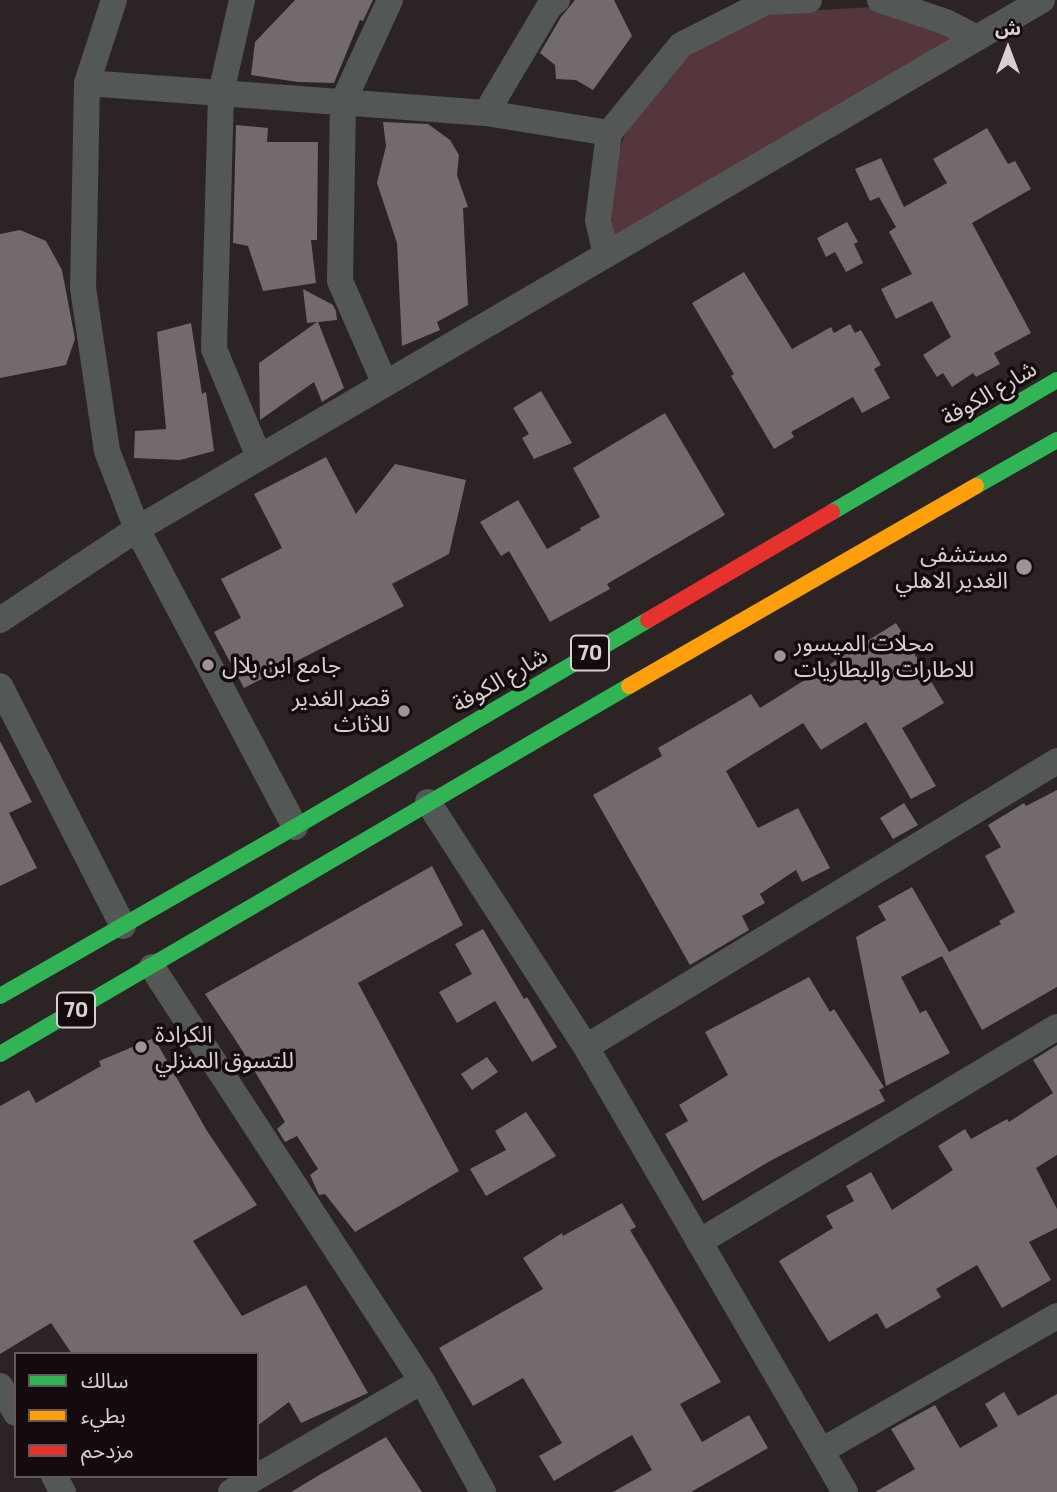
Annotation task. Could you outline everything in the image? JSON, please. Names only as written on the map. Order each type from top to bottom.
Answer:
[{"type":"highway","name":"شارع الكوفة","points":[[0,996],[295,827],[1057,380]]},
{"type":"highway","points":[[954,439],[973,436],[986,442]]},
{"type":"highway","name":"70","points":[[0,1054],[152,967],[428,802],[1057,440]]},
{"type":"highway","points":[[911,524],[946,486],[957,478]]},
{"type":"street","points":[[114,0],[87,83],[83,288],[107,451],[136,529],[295,827]]},
{"type":"street","points":[[242,0],[221,93],[214,349],[259,457]]},
{"type":"street","points":[[385,384],[340,281],[344,102],[390,0]]},
{"type":"street","points":[[486,113],[549,7],[556,0]]},
{"type":"street","points":[[606,255],[598,220],[609,133],[681,45],[766,2],[809,0]]},
{"type":"street","points":[[880,0],[946,22],[977,38]]},
{"type":"street","points":[[0,620],[136,529],[1042,0]]},
{"type":"street","points":[[87,83],[486,113],[609,133]]},
{"type":"street","points":[[0,687],[123,926]]},
{"type":"street","points":[[586,1047],[1057,761]]},
{"type":"street","points":[[428,802],[586,1047],[845,1492]]},
{"type":"street","points":[[152,967],[422,1381],[484,1492]]},
{"type":"street","points":[[699,1242],[1057,1027]]},
{"type":"street","points":[[821,1451],[1057,1316]]},
{"type":"street","points":[[259,1476],[422,1381]]},
{"type":"street","points":[[0,1386],[14,1410]]},
{"type":"street","points":[[231,1492],[255,1478]]},
{"type":"shaded area","points":[[873,7],[939,29],[961,42],[615,246],[611,212],[614,168],[625,133],[648,98],[695,50],[769,13]]},
{"type":"building","points":[[295,0],[373,0],[363,21],[360,20],[334,83],[298,82],[251,75],[255,42]]},
{"type":"building","points":[[575,0],[614,0],[632,36],[593,90],[576,80],[556,79],[555,65],[540,53],[561,17]]},
{"type":"building","points":[[383,122],[428,124],[450,140],[459,155],[457,175],[468,207],[463,208],[468,305],[437,322],[440,330],[402,346],[397,243],[377,183],[386,146]]},
{"type":"building","points":[[236,125],[268,128],[267,142],[318,142],[317,240],[311,240],[316,283],[263,291],[248,246],[233,243]]},
{"type":"building","points":[[987,128],[1008,164],[1015,161],[1031,189],[972,223],[1031,333],[994,353],[1000,364],[976,377],[973,373],[952,387],[943,373],[937,377],[923,355],[951,337],[932,301],[896,319],[881,289],[912,274],[889,232],[896,227],[879,197],[870,201],[855,169],[881,158],[904,207],[947,183],[933,159]]},
{"type":"building","points":[[847,222],[858,242],[854,244],[863,263],[846,272],[835,252],[826,257],[817,238]]},
{"type":"building","points":[[20,230],[46,241],[62,270],[75,339],[66,365],[0,378],[0,234]]},
{"type":"building","points":[[744,272],[792,349],[831,327],[834,333],[850,324],[855,333],[861,330],[881,365],[874,369],[890,398],[862,413],[853,397],[791,432],[794,437],[774,449],[692,303]]},
{"type":"building","points":[[303,289],[333,305],[336,311],[337,320],[318,322],[344,388],[322,402],[314,382],[260,420],[259,363],[317,322],[307,323]]},
{"type":"building","points":[[191,323],[202,394],[206,392],[214,451],[180,460],[134,458],[135,431],[166,429],[157,332]]},
{"type":"building","points":[[541,391],[572,443],[534,459],[522,438],[529,434],[513,408]]},
{"type":"building","points":[[665,413],[725,515],[607,584],[610,589],[550,622],[509,551],[501,556],[480,522],[518,500],[547,549],[581,530],[580,528],[600,517],[573,468]]},
{"type":"building","points":[[326,457],[356,514],[395,464],[466,480],[449,554],[392,584],[404,606],[244,688],[214,632],[241,618],[221,579],[282,548],[254,494]]},
{"type":"building","points":[[896,623],[944,703],[902,728],[936,786],[911,799],[866,722],[821,750],[803,723],[726,771],[758,828],[798,808],[830,868],[802,882],[796,870],[760,894],[765,903],[742,916],[749,930],[690,965],[593,795],[662,756],[658,748],[751,694],[760,708]]},
{"type":"building","points":[[0,741],[32,802],[9,813],[37,868],[0,886]]},
{"type":"building","points":[[1057,790],[1057,987],[982,1030],[942,956],[901,977],[920,1013],[926,1010],[950,1053],[886,1086],[856,937],[886,920],[878,906],[912,887],[949,952],[1001,924],[999,921],[1015,912],[985,856],[1001,847],[988,825],[1024,803],[1026,806]]},
{"type":"building","points":[[904,803],[918,825],[893,839],[880,818]]},
{"type":"building","points":[[432,866],[463,925],[358,983],[459,1171],[355,1232],[325,1194],[319,1195],[310,1175],[318,1169],[297,1136],[285,1142],[277,1129],[285,1122],[205,994]]},
{"type":"building","points":[[483,929],[524,999],[527,997],[557,1047],[532,1062],[495,1001],[457,1023],[439,992],[472,974],[455,944]]},
{"type":"building","points":[[809,977],[830,1012],[834,1009],[884,1087],[879,1090],[885,1101],[770,1161],[703,1201],[665,1134],[688,1121],[679,1105],[728,1075],[705,1032]]},
{"type":"building","points":[[154,1038],[207,1131],[257,1205],[193,1241],[242,1316],[306,1285],[368,1393],[301,1423],[289,1402],[259,1424],[259,1352],[71,1352],[51,1323],[0,1354],[0,1106],[29,1090],[36,1103],[101,1066],[99,1061]]},
{"type":"building","points":[[1057,1045],[1057,1155],[1036,1168],[1057,1209],[1057,1228],[1029,1242],[1051,1280],[1002,1308],[977,1265],[936,1289],[941,1297],[886,1329],[877,1313],[829,1342],[779,1261],[833,1228],[826,1216],[854,1201],[846,1186],[871,1172],[892,1210],[953,1170],[938,1146],[965,1129],[971,1139],[1007,1119],[1009,1122],[1053,1093],[1033,1060]]},
{"type":"building","points":[[487,1057],[498,1072],[472,1090],[461,1074]]},
{"type":"building","points":[[526,1112],[556,1156],[486,1196],[470,1169],[506,1150],[495,1131]]},
{"type":"building","points":[[622,1203],[636,1227],[630,1230],[721,1382],[680,1404],[702,1442],[749,1415],[768,1448],[691,1492],[613,1492],[652,1470],[632,1435],[554,1481],[539,1456],[562,1443],[523,1378],[473,1406],[439,1348],[543,1289],[523,1258],[562,1233],[563,1236]]},
{"type":"building","points":[[1004,1392],[1018,1416],[1057,1394],[1057,1492],[875,1492],[915,1469],[891,1429],[935,1405],[960,1448],[998,1426],[985,1404]]},
{"type":"building","points":[[386,1437],[422,1492],[291,1492],[321,1474]]},
{"type":"traffic: fast","points":[[832,512],[1057,380]]},
{"type":"traffic: fast","points":[[976,486],[1057,440]]},
{"type":"traffic: fast","points":[[0,996],[648,620]]},
{"type":"traffic: fast","points":[[0,1054],[629,686]]},
{"type":"traffic: slow","points":[[629,686],[976,486]]},
{"type":"traffic: jam","points":[[648,620],[832,512]]},
{"type":"place","name":"مستشفى الغدير الاهلي","points":[[1024,567]]},
{"type":"place","name":"محلات الميسور للاطارات والبطاريات","points":[[780,656]]},
{"type":"place","name":"جامع ابن بلال","points":[[208,665]]},
{"type":"place","name":"قصر الغدير للاثاث","points":[[404,711]]},
{"type":"place","name":"الكرادة للتسوق المنزلي","points":[[141,1047]]}]
